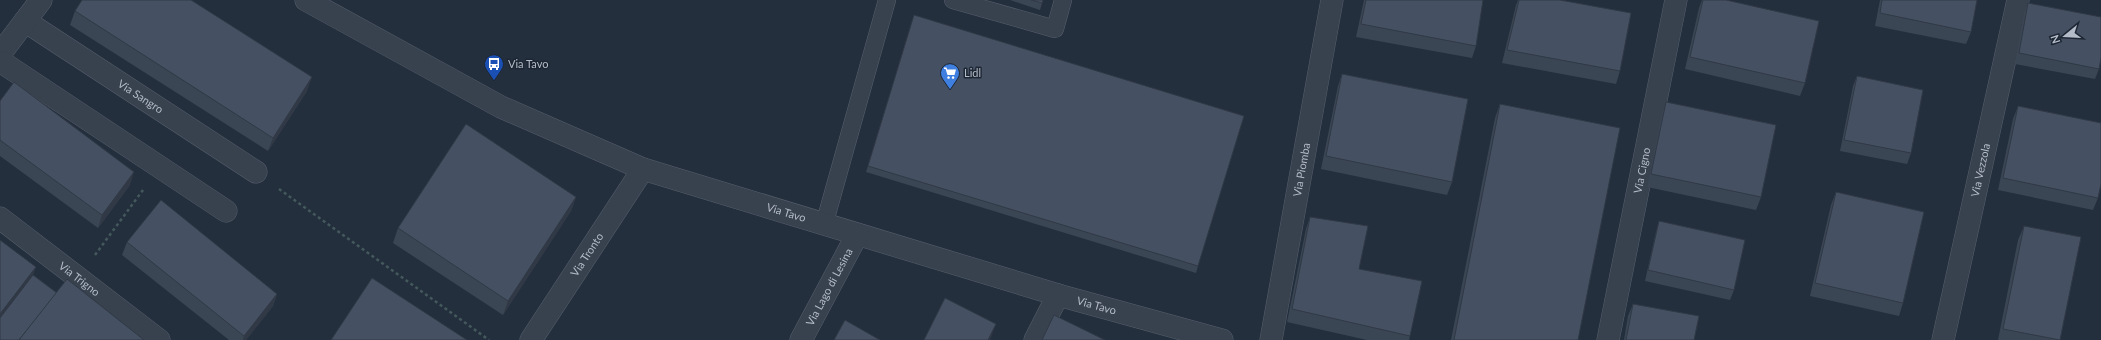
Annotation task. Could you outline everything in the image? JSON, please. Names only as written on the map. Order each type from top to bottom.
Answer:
[{"type":"street","points":[[0,54],[41,0]]},
{"type":"street","name":"Via Tavo","points":[[306,0],[501,107],[643,169],[1058,295],[1222,340]]},
{"type":"street","name":"Via Piomba","points":[[1271,340],[1332,0]]},
{"type":"street","name":"Via Cigno","points":[[1608,340],[1676,0]]},
{"type":"street","name":"Via Vezzola","points":[[1943,340],[2018,0]]},
{"type":"street","name":"Via Sangro","points":[[25,21],[260,176]]},
{"type":"street","points":[[0,61],[159,168],[226,211]]},
{"type":"street","name":"Via Tronto","points":[[531,340],[643,169]]},
{"type":"street","name":"Via Trigno","points":[[0,218],[159,340]]},
{"type":"street","name":"Via Lago di Lesina","points":[[800,340],[857,234]]},
{"type":"street","points":[[1035,340],[1058,295]]},
{"type":"lane","points":[[824,225],[887,0]]},
{"type":"lane","points":[[953,0],[1055,29],[1063,0]]},
{"type":"path","points":[[78,278],[159,168]]},
{"type":"path","points":[[260,176],[489,340]]},
{"type":"building","points":[[82,0],[191,0],[312,77],[273,138],[75,11]]},
{"type":"building","points":[[1031,0],[1043,0],[1042,3]]},
{"type":"building","points":[[1366,0],[1483,0],[1476,46],[1361,24]]},
{"type":"building","points":[[1519,0],[1560,0],[1631,13],[1620,71],[1507,50]]},
{"type":"building","points":[[1703,0],[1726,0],[1819,21],[1805,83],[1690,57]]},
{"type":"building","points":[[1882,0],[1977,0],[1971,32],[1880,13]]},
{"type":"building","points":[[2028,3],[2101,17],[2101,58],[2099,69],[2019,53]]},
{"type":"building","points":[[914,15],[1244,116],[1198,266],[868,166]]},
{"type":"building","points":[[1342,74],[1468,99],[1452,182],[1326,156]]},
{"type":"building","points":[[1857,76],[1923,90],[1911,153],[1844,140]]},
{"type":"building","points":[[14,82],[134,172],[102,215],[0,140],[0,101]]},
{"type":"building","points":[[1666,102],[1776,125],[1761,197],[1651,174]]},
{"type":"building","points":[[1500,104],[1620,128],[1578,340],[1454,340]]},
{"type":"building","points":[[2018,106],[2101,123],[2101,184],[2098,198],[2003,178]]},
{"type":"building","points":[[466,124],[576,197],[508,301],[398,228]]},
{"type":"building","points":[[1836,192],[1924,212],[1903,303],[1815,283]]},
{"type":"building","points":[[161,200],[277,294],[244,336],[127,242]]},
{"type":"building","points":[[1310,217],[1368,226],[1359,269],[1422,281],[1410,336],[1292,309]]},
{"type":"building","points":[[1659,221],[1745,240],[1734,290],[1648,270]]},
{"type":"building","points":[[2024,226],[2081,237],[2060,340],[2003,329]]},
{"type":"building","points":[[0,240],[36,267],[0,314]]},
{"type":"building","points":[[33,275],[57,293],[19,340],[0,340],[0,318]]},
{"type":"building","points":[[372,278],[467,340],[331,340]]},
{"type":"building","points":[[67,279],[144,340],[19,340]]},
{"type":"building","points":[[945,298],[996,324],[988,340],[924,340]]},
{"type":"building","points":[[1633,304],[1699,316],[1694,340],[1626,340]]},
{"type":"building","points":[[1054,315],[1105,340],[1042,340]]},
{"type":"building","points":[[845,320],[880,340],[834,340]]},
{"type":"place","name":"Via Tavo","points":[[494,81]]},
{"type":"place","name":"Lidl","points":[[950,90]]}]
